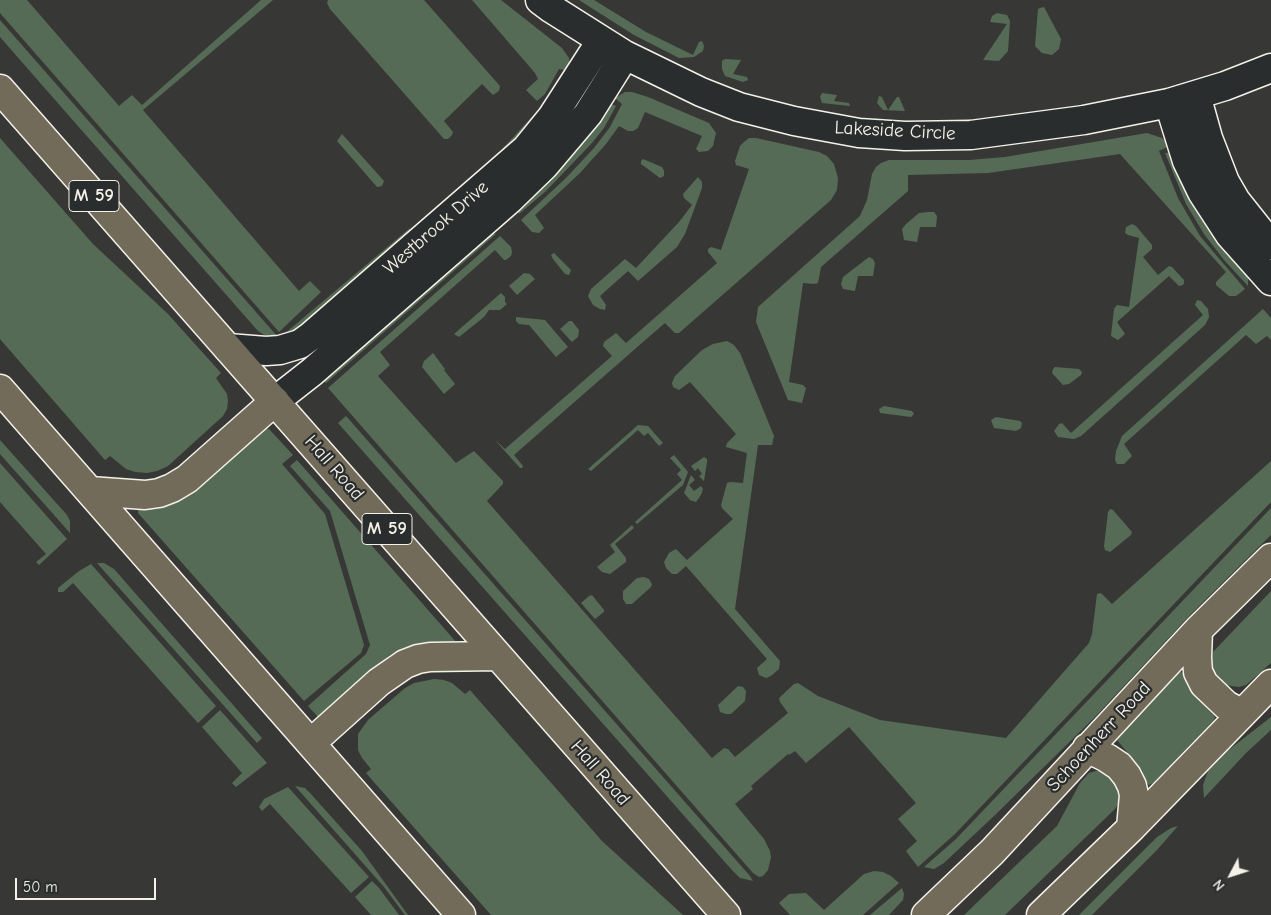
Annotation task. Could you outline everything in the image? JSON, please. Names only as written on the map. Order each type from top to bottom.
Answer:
[{"type":"main road","name":"Hall Road","points":[[0,89],[726,915]]},
{"type":"main road","points":[[0,389],[461,915]]},
{"type":"main road","points":[[90,491],[145,495],[159,493],[172,488],[186,479],[275,401]]},
{"type":"main road","name":"Schoenherr Road","points":[[926,915],[992,852],[1198,630],[1271,558]]},
{"type":"main road","points":[[1198,630],[1196,658],[1198,672],[1204,684],[1226,705],[1241,714]]},
{"type":"main road","points":[[310,743],[379,682],[405,664],[430,657],[498,656]]},
{"type":"main road","points":[[1041,915],[1131,828],[1271,684]]},
{"type":"main road","points":[[1087,748],[1119,766],[1127,776],[1134,796],[1131,828]]},
{"type":"street","name":"Lakeside Circle","points":[[540,0],[552,10],[625,55],[701,92],[739,107],[819,127],[859,133],[905,136],[971,135],[1084,120],[1169,103],[1271,68]]},
{"type":"street","name":"Westbrook Drive","points":[[228,348],[266,351],[280,350],[300,344],[311,336],[526,149],[552,117],[601,41]]},
{"type":"street","name":"Westbrook Drive","points":[[275,401],[312,372],[510,199],[544,166],[588,114],[625,55]]},
{"type":"street","points":[[1196,95],[1208,138],[1225,182],[1236,201],[1271,245]]},
{"type":"street","points":[[1169,103],[1186,161],[1202,192],[1230,235],[1271,281]]},
{"type":"green space","points":[[0,0],[27,0],[119,106],[132,95],[142,105],[261,0],[273,0],[143,110],[299,291],[310,281],[321,292],[279,332],[0,13]]},
{"type":"green space","points":[[328,0],[424,0],[500,86],[499,91],[493,95],[482,84],[444,121],[453,132],[448,139],[444,139],[330,9],[327,3]]},
{"type":"green space","points":[[472,0],[501,0],[562,48],[569,58],[570,71],[559,69],[545,94],[537,101],[526,90],[538,79],[535,73]]},
{"type":"green space","points":[[579,0],[594,0],[646,32],[693,55],[699,42],[702,41],[703,51],[694,57],[679,58],[634,35]]},
{"type":"green space","points":[[1044,7],[1061,39],[1059,49],[1052,55],[1042,53],[1035,46],[1038,9]]},
{"type":"green space","points":[[997,13],[1007,15],[1010,21],[1008,51],[999,61],[983,60],[1007,24],[990,22],[992,16]]},
{"type":"green space","points":[[0,20],[278,339],[258,331],[0,37]]},
{"type":"green space","points":[[725,59],[741,60],[733,74],[747,77],[748,80],[743,82],[725,76],[722,69],[722,61]]},
{"type":"green space","points":[[561,75],[568,79],[545,114],[482,171],[541,107]]},
{"type":"green space","points":[[625,92],[648,97],[709,123],[716,133],[713,146],[708,151],[699,152],[696,149],[702,136],[645,112],[638,128],[633,131],[628,131],[619,126],[580,173],[535,215],[544,228],[539,233],[532,232],[521,220],[566,178],[594,148],[610,127],[622,104],[615,98]]},
{"type":"green space","points":[[822,93],[837,95],[834,101],[849,103],[850,106],[822,103],[820,97]]},
{"type":"green space","points":[[879,96],[882,97],[888,110],[897,97],[899,97],[905,111],[883,110],[877,103]]},
{"type":"green space","points":[[609,103],[616,106],[604,128],[592,143],[546,191],[519,214],[518,210]]},
{"type":"green space","points":[[1147,133],[1162,138],[1171,145],[1159,151],[1178,198],[1200,236],[1245,289],[1236,296],[1229,296],[1216,285],[1216,282],[1226,272],[1120,154],[988,173],[908,175],[908,191],[821,267],[818,283],[803,283],[789,382],[803,385],[806,388],[802,403],[788,400],[756,322],[758,307],[860,216],[867,200],[872,174],[881,163],[889,160],[969,160],[1005,157]]},
{"type":"green space","points":[[342,134],[384,181],[382,186],[377,187],[337,141]]},
{"type":"green space","points":[[0,138],[93,244],[168,314],[221,373],[216,378],[227,394],[227,409],[223,416],[168,466],[147,473],[135,472],[126,469],[110,456],[105,460],[0,339]]},
{"type":"green space","points":[[749,138],[819,152],[827,156],[834,164],[838,178],[837,190],[831,200],[679,333],[675,333],[665,323],[651,335],[514,455],[523,466],[520,468],[495,440],[505,449],[612,356],[603,346],[604,342],[616,333],[626,343],[717,263],[708,252],[708,249],[711,247],[721,250],[749,169],[736,165],[735,161],[740,146]]},
{"type":"green space","points":[[1174,152],[1248,276],[1248,286],[1224,260],[1204,234],[1186,204],[1165,153]]},
{"type":"green space","points":[[643,159],[662,167],[664,176],[660,178],[641,164]]},
{"type":"green space","points":[[698,177],[702,182],[702,188],[685,234],[677,247],[638,281],[628,271],[600,296],[606,305],[605,310],[593,305],[588,296],[591,289],[625,259],[636,268],[679,222],[692,205],[684,198],[683,194]]},
{"type":"green space","points":[[934,212],[937,216],[936,227],[920,227],[917,242],[904,240],[902,229],[906,224],[919,213]]},
{"type":"green space","points":[[1132,224],[1136,226],[1152,245],[1152,249],[1143,257],[1158,275],[1169,266],[1184,280],[1184,283],[1179,286],[1169,276],[1117,322],[1125,334],[1118,340],[1111,336],[1114,309],[1117,305],[1129,307],[1139,238],[1125,233],[1126,227]]},
{"type":"green space","points":[[410,228],[408,240],[302,328],[283,335]]},
{"type":"green space","points":[[490,232],[496,234],[326,383],[323,380]]},
{"type":"green space","points":[[500,236],[511,247],[511,256],[504,260],[495,250],[380,352],[390,365],[378,376],[456,463],[474,451],[503,481],[503,484],[487,501],[712,758],[724,748],[728,749],[735,757],[788,713],[779,698],[794,684],[798,683],[818,696],[880,720],[1006,738],[1089,643],[1092,634],[1097,594],[1101,593],[1112,604],[1271,461],[1271,502],[955,834],[918,867],[906,851],[917,841],[898,819],[916,803],[849,727],[806,763],[795,751],[788,754],[751,786],[753,789],[735,804],[764,839],[770,851],[771,857],[768,870],[763,876],[759,877],[753,873],[328,388]]},
{"type":"green space","points":[[554,253],[571,270],[569,275],[565,274],[553,259],[551,255]]},
{"type":"green space","points":[[869,257],[875,263],[873,276],[858,276],[855,291],[843,289],[841,284],[843,277]]},
{"type":"green space","points":[[524,273],[530,274],[535,279],[517,295],[509,286]]},
{"type":"green space","points":[[501,293],[505,297],[507,304],[500,310],[489,310],[484,317],[459,337],[454,334]]},
{"type":"green space","points":[[1197,300],[1201,301],[1208,309],[1209,317],[1205,325],[1081,436],[1074,439],[1058,437],[1054,431],[1059,424],[1062,423],[1071,433],[1203,315],[1195,305]]},
{"type":"green space","points":[[1263,309],[1271,318],[1271,340],[1267,336],[1256,344],[1246,335],[1124,444],[1132,456],[1124,464],[1117,464],[1115,460],[1116,451],[1122,436]]},
{"type":"green space","points":[[516,317],[545,320],[568,347],[556,357],[529,325],[519,324],[516,321]]},
{"type":"green space","points":[[569,321],[572,321],[579,330],[578,337],[572,342],[560,329]]},
{"type":"green space","points":[[727,341],[734,345],[740,353],[774,436],[772,445],[758,445],[735,609],[780,661],[779,669],[766,678],[759,675],[757,668],[767,659],[686,566],[677,574],[672,574],[666,568],[664,562],[669,553],[676,549],[687,560],[733,519],[721,505],[727,483],[743,483],[747,453],[726,447],[727,443],[736,434],[690,382],[679,390],[673,387],[672,383],[675,376],[702,350],[713,344]]},
{"type":"green space","points":[[433,353],[455,384],[444,394],[422,367],[424,361]]},
{"type":"green space","points":[[1055,367],[1079,369],[1082,372],[1081,375],[1069,384],[1063,385],[1052,373]]},
{"type":"green space","points":[[884,406],[912,411],[914,414],[911,417],[880,413],[879,409]]},
{"type":"green space","points":[[346,416],[753,881],[740,878],[731,869],[338,423]]},
{"type":"green space","points":[[996,417],[1020,421],[1022,423],[1021,428],[1016,431],[994,428],[991,420]]},
{"type":"green space","points":[[638,425],[648,426],[663,443],[659,446],[648,433],[644,436],[638,430],[591,471],[588,469]]},
{"type":"green space","points":[[266,428],[293,455],[282,464],[325,514],[364,645],[361,653],[304,701],[138,513],[138,510],[169,505],[184,497],[200,486]]},
{"type":"green space","points":[[0,440],[67,515],[70,521],[70,533],[0,454]]},
{"type":"green space","points":[[674,455],[688,472],[683,485],[637,524],[635,522],[682,480],[677,474],[681,470],[670,458]]},
{"type":"green space","points":[[704,457],[707,459],[707,462],[704,481],[699,476],[702,474],[698,468],[695,471],[691,466]]},
{"type":"green space","points":[[297,460],[456,642],[453,645],[443,643],[417,644],[403,648],[390,655],[319,716],[308,706],[366,654],[370,645],[330,511],[290,466]]},
{"type":"green space","points":[[0,463],[67,539],[39,565],[36,562],[46,554],[0,502]]},
{"type":"green space","points":[[691,475],[695,480],[689,485],[694,491],[701,486],[703,489],[696,502],[690,500],[684,493]]},
{"type":"green space","points":[[1271,508],[1271,535],[1191,614],[1094,718],[995,815],[944,863],[934,869],[924,867],[956,839]]},
{"type":"green space","points":[[1110,509],[1132,532],[1131,535],[1110,552],[1105,550],[1104,546]]},
{"type":"green space","points":[[632,525],[634,528],[615,544],[626,558],[626,562],[610,574],[602,572],[597,567],[615,552],[610,545]]},
{"type":"green space","points":[[97,563],[104,563],[114,569],[262,738],[257,743]]},
{"type":"green space","points":[[91,564],[216,706],[198,723],[73,583],[63,592],[58,592],[58,588]]},
{"type":"green space","points":[[644,577],[649,579],[652,584],[651,587],[632,604],[626,604],[623,599],[623,591],[637,578]]},
{"type":"green space","points":[[1271,591],[1271,663],[1246,685],[1239,687],[1225,685],[1213,674],[1211,667],[1213,652]]},
{"type":"green space","points":[[592,595],[604,610],[595,619],[581,603]]},
{"type":"green space","points":[[1178,672],[1184,674],[1188,687],[1193,694],[1215,717],[1149,785],[1142,770],[1117,740]]},
{"type":"green space","points":[[434,679],[452,683],[465,694],[470,690],[602,841],[683,915],[491,915],[366,773],[371,769],[358,750],[358,734],[368,720],[405,688],[414,683]]},
{"type":"green space","points":[[738,686],[743,687],[746,691],[745,701],[731,714],[720,712],[718,705]]},
{"type":"green space","points":[[220,710],[267,763],[236,787],[232,783],[242,773],[202,727]]},
{"type":"green space","points":[[1271,717],[1271,730],[1246,753],[1204,798],[1203,785],[1208,771],[1226,752]]},
{"type":"green space","points":[[1102,771],[1115,779],[1121,793],[1120,801],[1115,809],[1005,915],[964,915],[1057,826],[1080,783],[1089,773]]},
{"type":"green space","points":[[295,786],[305,788],[362,851],[408,915],[405,915],[384,887]]},
{"type":"green space","points":[[288,787],[369,877],[351,893],[270,804],[262,811],[259,807],[264,799]]},
{"type":"green space","points":[[1178,826],[1157,850],[1092,915],[1079,915],[1157,837]]},
{"type":"green space","points":[[874,871],[883,872],[899,883],[863,915],[790,915],[779,903],[789,894],[806,893],[824,910],[864,874]]},
{"type":"green space","points":[[372,881],[399,915],[371,915],[355,897]]},
{"type":"green space","points":[[902,888],[903,900],[889,915],[870,915]]}]
